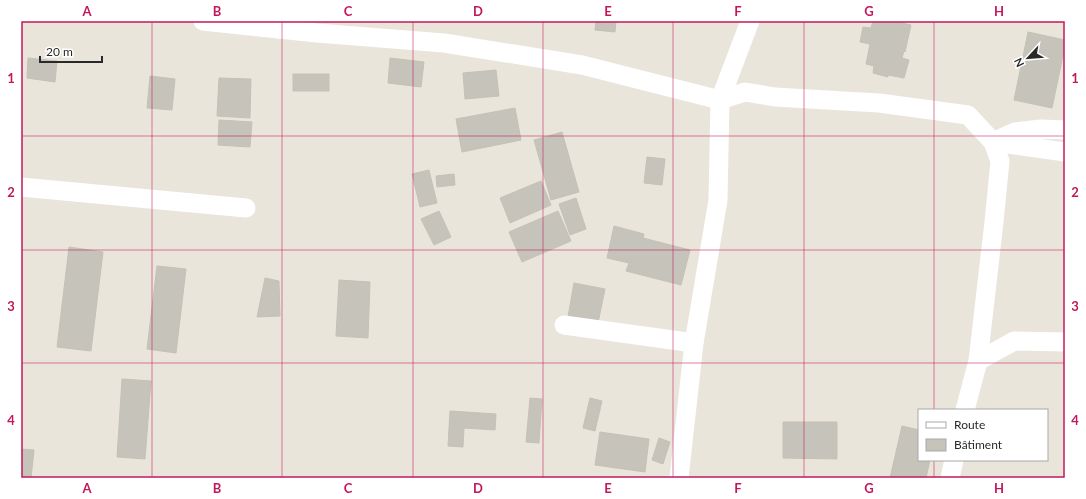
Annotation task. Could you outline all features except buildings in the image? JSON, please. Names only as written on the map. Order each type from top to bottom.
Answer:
[{"type":"street","points":[[203,21],[317,33],[444,43],[582,65],[720,100],[745,92],[775,96],[879,103],[968,115],[993,142],[1000,161],[978,361],[965,409]]},
{"type":"street","points":[[679,478],[694,343],[718,200],[720,100],[750,21]]},
{"type":"street","points":[[993,142],[1015,132],[1042,129],[1065,130]]},
{"type":"street","points":[[993,142],[1065,152]]},
{"type":"street","points":[[21,187],[246,208]]},
{"type":"street","points":[[564,325],[694,343]]},
{"type":"street","points":[[978,361],[1014,341],[1065,342]]},
{"type":"street","points":[[950,478],[954,461]]}]
